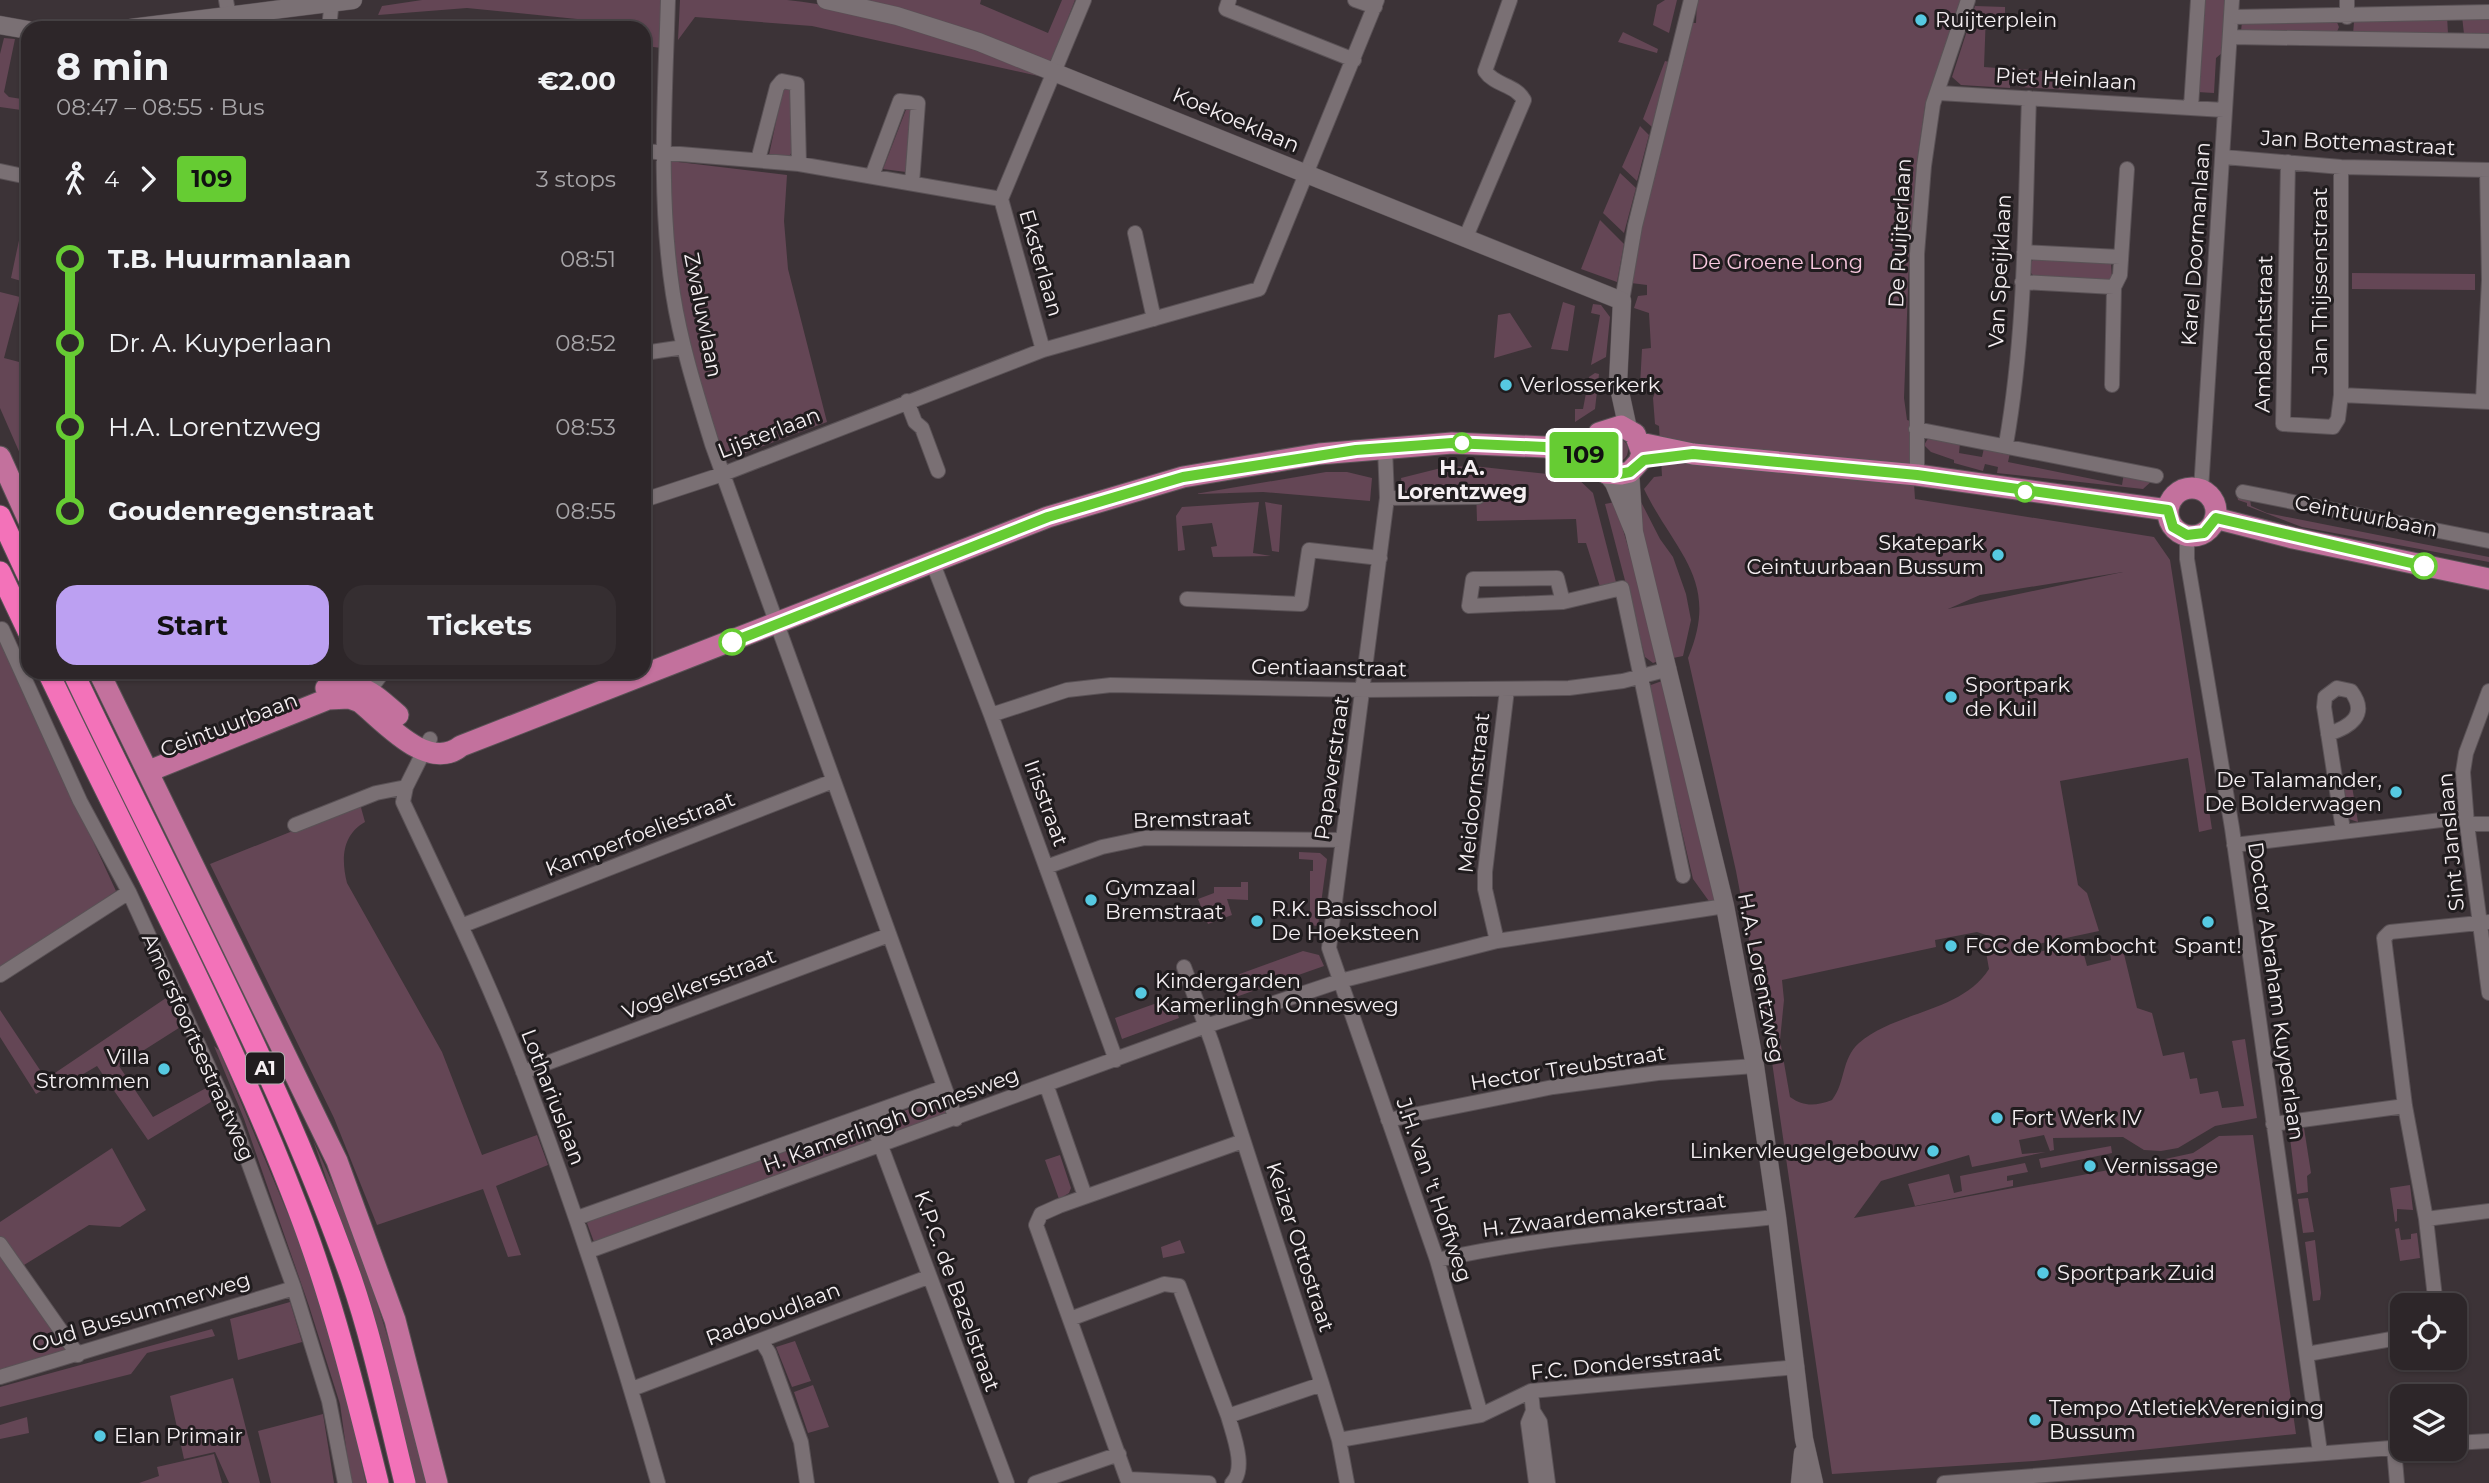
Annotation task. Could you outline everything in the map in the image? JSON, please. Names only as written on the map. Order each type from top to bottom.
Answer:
[{"type":"highway","points":[[0,516],[21,561]]},
{"type":"highway","points":[[0,572],[21,616]]},
{"type":"highway","name":"A1","points":[[51,679],[219,1025],[299,1210],[340,1335],[377,1483]]},
{"type":"highway","name":"A1","points":[[76,679],[242,1017],[304,1156],[352,1281],[405,1483]]},
{"type":"main road","points":[[1545,447],[1621,426],[1634,451]]},
{"type":"main road","points":[[1600,433],[1591,451],[1601,468]]},
{"type":"main road","points":[[651,673],[1048,517],[1183,477],[1319,454],[1452,443],[1545,447],[1584,455],[1601,468]]},
{"type":"main road","points":[[1601,468],[1634,451],[1693,454],[1917,475],[2168,510]]},
{"type":"main road","points":[[0,457],[21,504]]},
{"type":"main road","points":[[2201,490],[2214,502],[2216,518],[2204,533],[2187,535],[2173,527],[2168,510],[2173,497],[2182,491],[2201,490]]},
{"type":"main road","name":"Ceintuurbaan","points":[[2216,518],[2293,538],[2489,579]]},
{"type":"main road","points":[[104,679],[337,1161],[395,1320],[436,1483]]},
{"type":"main road","points":[[364,696],[427,745],[461,746],[635,679]]},
{"type":"main road","name":"Ceintuurbaan","points":[[146,764],[317,701],[364,696]]},
{"type":"street","points":[[200,21],[228,8],[353,0]]},
{"type":"street","name":"Zwaluwlaan","points":[[668,0],[663,152],[668,254],[684,347],[723,474],[956,1119]]},
{"type":"street","name":"Koekoeklaan","points":[[826,0],[897,16],[1054,70],[1622,301]]},
{"type":"street","name":"Eksterlaan","points":[[1043,350],[1001,199],[1084,0]]},
{"type":"street","points":[[1229,0],[1226,9],[1354,60]]},
{"type":"street","points":[[1307,174],[1376,4],[1355,0]]},
{"type":"street","points":[[1465,239],[1524,100],[1519,91],[1490,78],[1485,71],[1510,0]]},
{"type":"street","name":"H.A. Lorentzweg","points":[[1634,533],[1634,451],[1618,383],[1622,301],[1635,226],[1691,0]]},
{"type":"street","name":"De Ruijterlaan","points":[[1917,475],[1917,254],[1924,166],[1933,104],[1939,93],[1968,0]]},
{"type":"street","points":[[2192,107],[2198,0]]},
{"type":"street","name":"Karel Doormanlaan","points":[[2201,490],[2232,0]]},
{"type":"street","points":[[2347,0],[2347,17]]},
{"type":"street","points":[[330,21],[332,1]]},
{"type":"street","points":[[2232,17],[2347,17],[2455,6],[2489,12]]},
{"type":"street","points":[[0,25],[21,29]]},
{"type":"street","points":[[2231,37],[2489,41]]},
{"type":"street","points":[[758,160],[777,87],[782,81],[797,84],[799,164]]},
{"type":"street","name":"Piet Heinlaan","points":[[1939,93],[2224,110]]},
{"type":"street","name":"Van Speijklaan","points":[[2006,444],[2013,405],[2024,252],[2029,98]]},
{"type":"street","points":[[872,176],[900,101],[918,103],[912,183]]},
{"type":"street","points":[[651,151],[799,164],[1001,199]]},
{"type":"street","name":"Jan Bottemastraat","points":[[2224,157],[2341,167],[2488,170]]},
{"type":"street","name":"Ambachtstraat","points":[[2288,162],[2283,424],[2323,429],[2333,427],[2338,419],[2341,396]]},
{"type":"street","name":"Jan Thijssenstraat","points":[[2341,167],[2341,396]]},
{"type":"street","points":[[2112,385],[2114,287],[2120,275],[2127,169]]},
{"type":"street","points":[[2341,396],[2486,401],[2488,170]]},
{"type":"street","points":[[0,171],[21,176]]},
{"type":"street","name":"Lijsterlaan","points":[[651,498],[723,474],[1043,350],[1259,289],[1307,174]]},
{"type":"street","points":[[1135,233],[1154,318]]},
{"type":"street","points":[[2024,252],[2120,257]]},
{"type":"street","points":[[2022,282],[2114,287]]},
{"type":"street","points":[[651,352],[684,347]]},
{"type":"street","name":"H.A. Lorentzweg","points":[[1600,433],[1618,383]]},
{"type":"street","points":[[907,401],[915,422],[922,428],[938,471]]},
{"type":"street","points":[[1916,429],[2006,444],[2156,476]]},
{"type":"street","name":"Papaverstraat","points":[[1340,981],[1329,948],[1388,498],[1385,448]]},
{"type":"street","name":"H.A. Lorentzweg","points":[[1601,468],[1614,483],[1634,533],[1725,906],[1755,1066],[1797,1367],[1804,1439]]},
{"type":"street","name":"Ceintuurbaan","points":[[2243,492],[2489,541]]},
{"type":"street","points":[[1388,498],[1478,497]]},
{"type":"street","name":"Doctor Abraham Kuyperlaan","points":[[2187,535],[2187,559],[2234,845],[2320,1452]]},
{"type":"street","points":[[1187,598],[1301,604],[1309,550],[1380,558]]},
{"type":"street","name":"Irisstraat","points":[[932,561],[1116,1060]]},
{"type":"street","points":[[1563,602],[1557,578],[1473,579],[1469,606],[1563,602],[1622,588],[1683,876]]},
{"type":"street","name":"Amersfoortsestraatweg","points":[[2,629],[21,671]]},
{"type":"street","name":"Gentiaanstraat","points":[[991,715],[1067,690],[1111,685],[1507,690],[1569,688],[1669,670]]},
{"type":"street","name":"Amersfoortsestraatweg","points":[[25,679],[80,800],[129,892],[234,1123],[294,1288],[329,1401],[345,1483]]},
{"type":"street","points":[[364,696],[377,679]]},
{"type":"street","name":"Meidoornstraat","points":[[1497,941],[1485,889],[1485,872],[1507,690]]},
{"type":"street","name":"Sint Janslaan","points":[[2489,691],[2466,753],[2463,772],[2466,821],[2484,922],[2489,993]]},
{"type":"street","points":[[2328,734],[2343,830]]},
{"type":"street","points":[[296,825],[376,793],[406,787],[427,745]]},
{"type":"street","name":"Kamperfoeliestraat","points":[[461,926],[834,782]]},
{"type":"street","name":"Lothariuslaan","points":[[406,787],[403,802],[461,926],[523,1072],[589,1251],[632,1389],[657,1483]]},
{"type":"street","points":[[2234,845],[2343,830],[2466,821],[2489,824]]},
{"type":"street","name":"Bremstraat","points":[[1046,867],[1101,847],[1145,838],[1342,840]]},
{"type":"street","points":[[0,975],[129,892]]},
{"type":"street","name":"H. Kamerlingh Onnesweg","points":[[589,1251],[1047,1087],[1206,1026],[1340,981],[1497,941],[1725,906]]},
{"type":"street","points":[[2435,1293],[2426,1219],[2405,1106],[2384,938],[2390,932],[2484,922]]},
{"type":"street","name":"Vogelkersstraat","points":[[523,1072],[889,935]]},
{"type":"street","points":[[1184,967],[1206,1026]]},
{"type":"street","name":"J.H. van 't Hoffweg","points":[[1340,981],[1437,1261],[1481,1415]]},
{"type":"street","name":"Keizer Ottostraat","points":[[1206,1026],[1322,1384],[1339,1440],[1347,1483]]},
{"type":"street","name":"Hector Treubstraat","points":[[1388,1120],[1553,1087],[1658,1073],[1755,1066]]},
{"type":"street","name":"H. Kamerlingh Onnesweg","points":[[577,1218],[944,1087]]},
{"type":"street","points":[[1047,1087],[1085,1196]]},
{"type":"street","points":[[2273,1124],[2405,1106]]},
{"type":"street","name":"K.P.C. de Bazelstraat","points":[[869,1114],[1007,1483]]},
{"type":"street","points":[[1209,1483],[1132,1481],[1125,1475],[1035,1225],[1041,1214],[1085,1196],[1243,1141]]},
{"type":"street","points":[[2426,1219],[2489,1211]]},
{"type":"street","name":"H. Zwaardemakerstraat","points":[[1437,1261],[1504,1246],[1613,1231],[1777,1217]]},
{"type":"street","points":[[0,1244],[78,1355]]},
{"type":"street","name":"Radboudlaan","points":[[632,1389],[928,1277]]},
{"type":"street","points":[[1070,1319],[1164,1284],[1179,1286],[1238,1450],[1237,1476],[1231,1483]]},
{"type":"street","name":"Oud Bussummerweg","points":[[0,1377],[294,1288]]},
{"type":"street","points":[[2307,1353],[2390,1339]]},
{"type":"street","points":[[762,1342],[769,1353],[801,1442],[807,1483]]},
{"type":"street","name":"F.C. Dondersstraat","points":[[1339,1440],[1481,1415],[1531,1391],[1797,1367]]},
{"type":"street","points":[[1228,1416],[1322,1384]]},
{"type":"street","points":[[1531,1391],[1533,1411],[1540,1422],[1548,1483]]},
{"type":"street","points":[[1533,1411],[1528,1423],[1536,1483]]},
{"type":"street","points":[[1800,1483],[1804,1439]]},
{"type":"street","points":[[1804,1439],[1814,1483]]},
{"type":"street","points":[[2467,1442],[2489,1441]]},
{"type":"street","points":[[1944,1483],[2046,1479],[2144,1467],[2390,1448]]},
{"type":"street","points":[[1035,1483],[1119,1454]]},
{"type":"street","points":[[2397,1483],[2398,1461]]},
{"type":"street","points":[[2143,1483],[2144,1467]]},
{"type":"green space","points":[[422,0],[662,0],[662,48],[651,47],[651,21],[596,21],[467,8],[378,15],[382,6]]},
{"type":"green space","points":[[680,0],[787,0],[853,11],[918,30],[1043,77],[812,26],[695,17],[678,40]]},
{"type":"green space","points":[[853,0],[981,0],[980,4],[1048,33],[1062,0],[1075,0],[1051,62]]},
{"type":"green space","points":[[1665,0],[1677,0],[1669,33],[1653,25],[1657,5]]},
{"type":"green space","name":"De Groene Long","points":[[1697,0],[1961,0],[1925,106],[1917,162],[1909,260],[1904,398],[1907,420],[1910,421],[1915,499],[2154,537],[2170,560],[2212,829],[2199,832],[2188,758],[2060,781],[2078,885],[2087,893],[2099,931],[2024,947],[2027,954],[2081,944],[2087,966],[2111,960],[2110,952],[2123,950],[2137,1008],[2152,1013],[2163,1056],[2184,1052],[2190,1079],[2197,1078],[2200,1094],[2218,1091],[2222,1108],[2244,1106],[2232,1041],[2245,1039],[2257,1118],[2215,1126],[2178,1148],[2161,1151],[2144,1150],[2123,1137],[2053,1138],[2054,1150],[2050,1151],[2044,1135],[2019,1140],[2022,1154],[2046,1152],[1972,1167],[1969,1155],[1881,1181],[1854,1218],[2193,1153],[2219,1136],[2253,1135],[2296,1434],[2034,1461],[1832,1474],[1772,1062],[1736,871],[1688,658],[1697,631],[1697,587],[1690,568],[1644,489],[1654,477],[1662,476],[1659,426],[1655,424],[1653,398],[1656,389],[1649,390],[1649,382],[1640,386],[1642,349],[1651,348],[1649,313],[1634,308],[1638,296],[1647,295],[1647,285],[1631,283],[1642,216],[1692,23],[1696,23]],"holes":[[[2123,572],[1948,609],[1980,595]],[[1977,932],[1986,935],[1987,940],[1984,941],[1989,969],[1977,983],[1946,1003],[1891,1024],[1859,1043],[1849,1056],[1840,1086],[1832,1100],[1810,1104],[1800,1103],[1790,1097],[1780,1040],[1784,1000],[1782,980],[1936,947],[1935,940]]]},
{"type":"green space","points":[[2202,0],[2226,0],[2222,53],[2216,58],[2214,93],[2197,92]]},
{"type":"green space","points":[[1975,6],[2005,7],[2005,15],[1986,14],[1984,67],[2010,69],[2010,88],[1961,85],[1952,77]]},
{"type":"green space","points":[[2447,15],[2448,34],[2353,34],[2354,22],[2358,19]]},
{"type":"green space","points":[[2462,16],[2489,17],[2489,34],[2464,34]]},
{"type":"green space","points":[[2336,20],[2339,27],[2336,34],[2241,31],[2242,22]]},
{"type":"green space","points":[[1623,32],[1658,49],[1657,53],[1618,42]]},
{"type":"green space","points":[[4,38],[15,39],[4,92],[9,97],[21,99],[21,110],[0,107],[0,54]]},
{"type":"green space","points":[[1665,61],[1669,62],[1652,127],[1643,119]]},
{"type":"green space","points":[[2019,69],[2063,73],[2069,90],[2019,87]]},
{"type":"green space","points":[[789,88],[793,92],[792,152],[788,158],[769,155],[781,98],[784,89]]},
{"type":"green space","points":[[907,107],[911,108],[906,172],[883,169]]},
{"type":"green space","points":[[1640,126],[1649,135],[1637,181],[1622,167]]},
{"type":"green space","points":[[670,161],[787,175],[784,221],[788,269],[827,422],[724,461],[682,320],[672,238]]},
{"type":"green space","points":[[1620,173],[1636,188],[1624,233],[1603,213]]},
{"type":"green space","points":[[1600,220],[1624,244],[1617,282],[1581,269]]},
{"type":"green space","points":[[21,231],[21,281],[11,278]]},
{"type":"green space","points":[[2034,259],[2111,263],[2112,278],[2108,282],[2037,280],[2031,273],[2030,263]]},
{"type":"green space","points":[[2352,273],[2475,274],[2475,290],[2352,289]]},
{"type":"green space","points":[[0,292],[20,297],[4,358],[21,362],[21,456],[0,408]]},
{"type":"green space","points":[[1563,302],[1575,306],[1568,351],[1551,349]]},
{"type":"green space","points":[[1593,304],[1601,305],[1610,317],[1606,357],[1591,365],[1600,315],[1591,313]]},
{"type":"green space","points":[[1510,313],[1532,347],[1494,358],[1498,315]]},
{"type":"green space","points":[[1595,373],[1599,374],[1595,409],[1575,422],[1575,409],[1583,409],[1589,377]]},
{"type":"green space","points":[[1929,437],[1960,443],[1959,453],[1982,457],[1984,448],[2010,453],[2008,462],[2122,485],[2124,473],[2154,479],[2143,489],[1997,473],[1998,467],[1985,464],[1983,471],[1954,463],[1954,460],[1931,452],[1924,445]]},
{"type":"green space","points":[[1611,438],[1621,438],[1628,445],[1628,455],[1621,462],[1611,462],[1604,455],[1604,445]]},
{"type":"green space","points":[[1473,466],[1576,477],[1593,493],[1617,586],[1601,590],[1586,543],[1578,543],[1576,519],[1477,521],[1476,489],[1403,491],[1401,478],[1445,467]]},
{"type":"green space","points":[[1326,472],[1347,472],[1372,478],[1370,501],[1263,492],[1195,494]]},
{"type":"green space","points":[[2237,495],[2250,499],[2251,506],[2267,513],[2489,557],[2489,562],[2302,527],[2247,506],[2247,503],[2238,500]]},
{"type":"green space","points":[[1635,498],[1639,498],[1660,539],[1673,557],[1686,594],[1691,620],[1683,656],[1673,658]]},
{"type":"green space","points":[[1259,502],[1253,553],[1271,556],[1213,557],[1211,547],[1217,546],[1212,523],[1182,526],[1185,550],[1178,551],[1176,516],[1182,507]]},
{"type":"green space","points":[[1265,502],[1282,505],[1279,552],[1272,551]]},
{"type":"green space","points":[[1615,502],[1661,660],[1653,663],[1645,657],[1605,504]]},
{"type":"green space","points":[[0,640],[116,891],[0,970]]},
{"type":"green space","points":[[1662,681],[1716,898],[1711,904],[1693,879],[1648,686]]},
{"type":"green space","points":[[2344,786],[2352,786],[2358,822],[2349,819]]},
{"type":"green space","points":[[360,804],[365,822],[357,827],[345,848],[347,883],[442,1052],[482,1155],[537,1135],[548,1165],[496,1186],[521,1255],[508,1257],[483,1189],[377,1225],[334,1118],[210,864]]},
{"type":"green space","points":[[1299,852],[1320,853],[1327,859],[1318,926],[1310,925],[1310,871],[1313,871],[1313,860],[1299,859]]},
{"type":"green space","points":[[1241,882],[1248,882],[1248,900],[1227,899],[1232,915],[1208,924],[1198,899],[1214,893],[1214,887],[1241,887]]},
{"type":"green space","points":[[1303,951],[1319,955],[1324,966],[1233,998],[1226,979]]},
{"type":"green space","points":[[169,996],[182,1026],[119,1066],[153,1117],[208,1087],[214,1100],[148,1140],[97,1066],[73,1080],[67,1075],[36,1094],[0,1037],[0,1010],[46,1079]]},
{"type":"green space","points":[[1168,999],[1170,1003],[1173,1002],[1179,1018],[1122,1039],[1115,1018]]},
{"type":"green space","points":[[214,1046],[219,1050],[295,1231],[342,1376],[366,1483],[351,1483],[340,1404],[244,1119]]},
{"type":"green space","points":[[936,1099],[945,1102],[947,1115],[889,1136],[883,1132],[881,1125],[885,1118]]},
{"type":"green space","points":[[858,1125],[866,1145],[594,1242],[587,1223],[592,1220]]},
{"type":"green space","points":[[2304,1128],[2311,1173],[2307,1176],[2308,1192],[2297,1194],[2289,1130]]},
{"type":"green space","points":[[313,1140],[349,1223],[379,1308],[428,1483],[415,1483],[375,1320]]},
{"type":"green space","points":[[2111,1146],[2112,1153],[2041,1168],[2039,1159]]},
{"type":"green space","points":[[112,1148],[146,1210],[120,1227],[89,1225],[24,1265],[0,1236],[0,1222]]},
{"type":"green space","points":[[1060,1155],[1071,1188],[1069,1193],[1059,1199],[1045,1160]]},
{"type":"green space","points":[[2025,1163],[2028,1172],[2007,1176],[2007,1181],[2013,1180],[2013,1186],[1915,1206],[1908,1184],[1949,1174],[1954,1193],[1962,1191],[1960,1176]]},
{"type":"green space","points":[[2410,1185],[2413,1210],[2397,1209],[2395,1222],[2390,1188]]},
{"type":"green space","points":[[2308,1198],[2314,1232],[2303,1233],[2298,1199]]},
{"type":"green space","points":[[2399,1228],[2401,1240],[2411,1239],[2411,1234],[2417,1233],[2420,1258],[2400,1261],[2395,1229]]},
{"type":"green space","points":[[1180,1240],[1185,1253],[1163,1258],[1161,1247]]},
{"type":"green space","points":[[2315,1240],[2321,1293],[2320,1300],[2313,1301],[2305,1242]]},
{"type":"green space","points":[[0,1254],[72,1350],[0,1372]]},
{"type":"green space","points":[[290,1302],[302,1342],[238,1360],[230,1319]]},
{"type":"green space","points":[[212,1329],[215,1336],[147,1353],[131,1374],[0,1407],[0,1387]]},
{"type":"green space","points":[[795,1341],[811,1381],[792,1387],[776,1347]]},
{"type":"green space","points":[[233,1378],[260,1483],[229,1483],[215,1452],[184,1459],[170,1396]]},
{"type":"green space","points":[[813,1385],[829,1427],[808,1433],[794,1392]]},
{"type":"green space","points":[[323,1414],[334,1483],[271,1483],[258,1431]]},
{"type":"green space","points":[[27,1417],[29,1433],[0,1439],[0,1425]]},
{"type":"green space","points":[[214,1454],[222,1483],[139,1483],[159,1476],[157,1467]]},
{"type":"bus line","name":"109","points":[[732,642],[1048,517],[1183,477],[1319,454],[1452,443],[1545,447],[1584,455],[1606,473],[1614,475],[1630,472],[1644,460],[1693,454],[1917,475],[2168,510],[2173,527],[2187,535],[2204,533],[2216,518],[2293,538],[2424,566]]},
{"type":"place","name":"Ruijterplein","points":[[1921,20]]},
{"type":"place","name":"Verlosserkerk","points":[[1506,385]]},
{"type":"place","name":"H.A. Lorentzweg","points":[[1462,443]]},
{"type":"place","name":"Skatepark Ceintuurbaan Bussum","points":[[1998,555]]},
{"type":"place","name":"Sportpark de Kuil","points":[[1951,697]]},
{"type":"place","name":"De Talamander, De Bolderwagen","points":[[2396,792]]},
{"type":"place","name":"Gymzaal Bremstraat","points":[[1091,900]]},
{"type":"place","name":"R.K. Basisschool De Hoeksteen","points":[[1257,921]]},
{"type":"place","name":"Spant!","points":[[2208,922]]},
{"type":"place","name":"FCC de Kombocht","points":[[1951,946]]},
{"type":"place","name":"Kindergarden Kamerlingh Onnesweg","points":[[1141,993]]},
{"type":"place","name":"Villa Strommen","points":[[164,1069]]},
{"type":"place","name":"Fort Werk IV","points":[[1997,1118]]},
{"type":"place","name":"Linkervleugelgebouw","points":[[1933,1151]]},
{"type":"place","name":"Vernissage","points":[[2090,1166]]},
{"type":"place","name":"Sportpark Zuid","points":[[2043,1273]]},
{"type":"place","name":"Tempo AtletiekVereniging Bussum","points":[[2035,1420]]},
{"type":"place","name":"Elan Primair","points":[[100,1436]]}]
